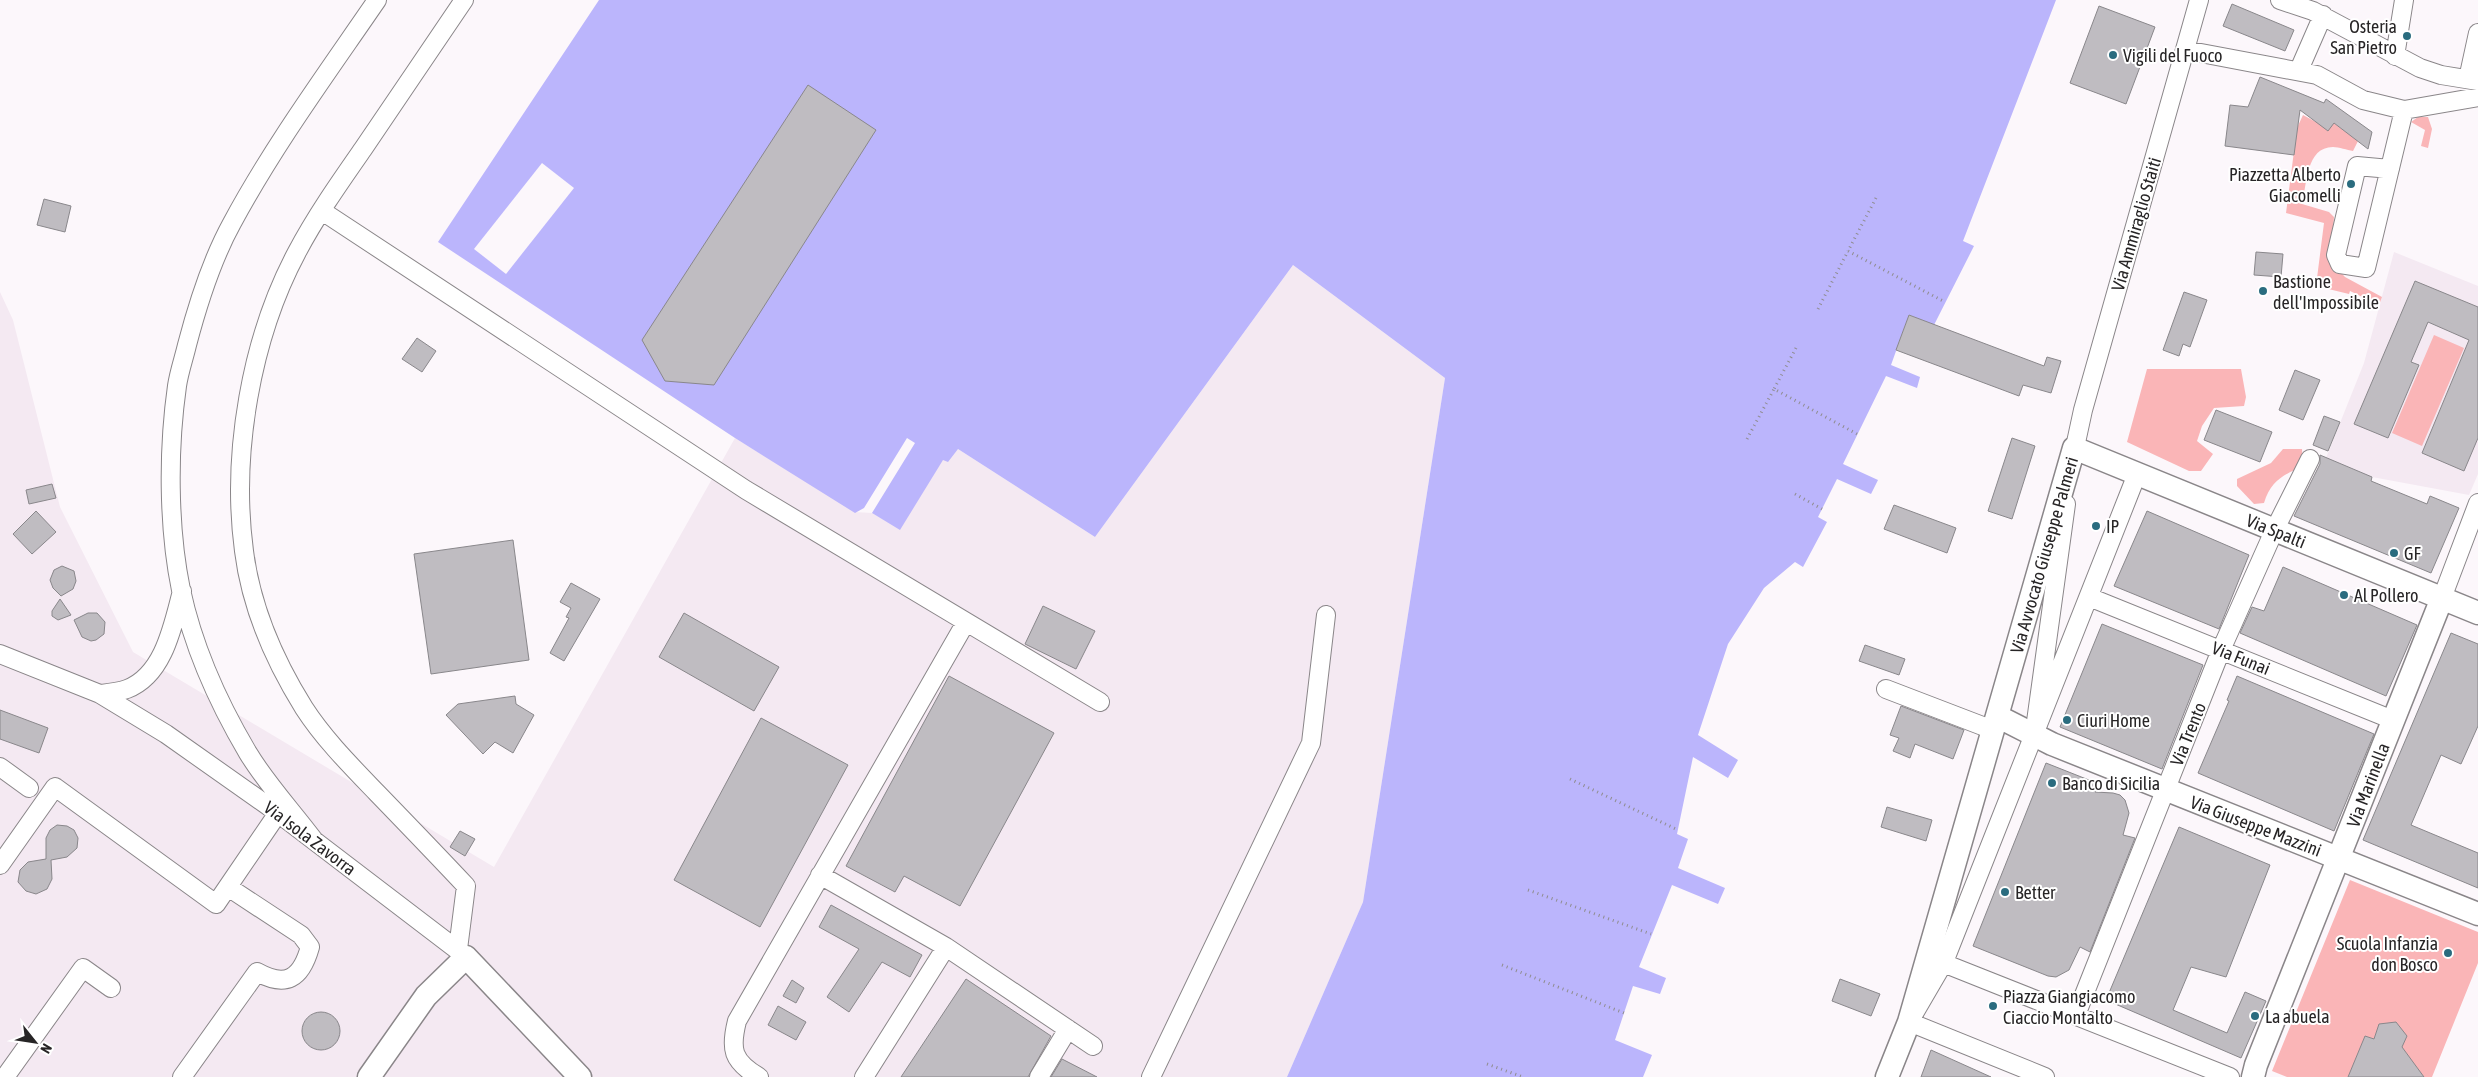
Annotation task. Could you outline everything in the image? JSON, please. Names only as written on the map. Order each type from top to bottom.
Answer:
[{"type":"main road","name":"Via Spalti","points":[[2074,448],[2478,613]]},
{"type":"main road","name":"Via Avvocato Giuseppe Palmeri","points":[[1939,950],[1995,723],[2074,448]]},
{"type":"main road","name":"Via Marinella","points":[[2254,1071],[2442,598]]},
{"type":"main road","name":"Via Giuseppe Mazzini","points":[[1995,723],[2034,736],[2478,914]]},
{"type":"main road","points":[[1887,1077],[1939,950]]},
{"type":"main road","points":[[369,1077],[426,996],[462,953]]},
{"type":"main road","name":"Via Isola Zavorra","points":[[462,953],[580,1077]]},
{"type":"street","points":[[313,839],[249,755],[223,705],[199,647],[182,591],[174,525],[172,476],[177,384],[206,281],[231,224],[278,146],[377,0]]},
{"type":"street","points":[[462,953],[466,886],[339,753],[306,710],[280,666],[258,612],[244,551],[241,489],[244,431],[255,362],[272,306],[297,252],[322,211],[464,0]]},
{"type":"street","name":"Via Ammiraglio Staiti","points":[[2074,448],[2200,0]]},
{"type":"street","points":[[2280,0],[2317,9],[2395,56],[2441,75],[2473,80],[2478,33]]},
{"type":"street","points":[[2395,56],[2404,0]]},
{"type":"street","points":[[2299,70],[2317,9]]},
{"type":"street","points":[[2185,50],[2299,70],[2317,75],[2363,100],[2404,110],[2478,97]]},
{"type":"street","points":[[2390,169],[2357,166],[2336,255],[2340,264],[2366,268],[2390,169],[2404,110]]},
{"type":"street","points":[[322,211],[746,490],[1100,702]]},
{"type":"street","name":"Via Avvocato Giuseppe Palmeri","points":[[2034,736],[2074,448]]},
{"type":"street","name":"Via Trento","points":[[2076,1015],[2221,650],[2274,530],[2310,459]]},
{"type":"street","name":"Via Avvocato Giuseppe Palmeri","points":[[1939,950],[2034,736],[2137,474]]},
{"type":"street","name":"Via Marinella","points":[[2442,598],[2478,504]]},
{"type":"street","points":[[100,694],[127,689],[153,669],[163,653],[172,629],[182,591]]},
{"type":"street","name":"Via Funai","points":[[2089,597],[2393,720]]},
{"type":"street","points":[[1151,1077],[1312,743],[1326,615]]},
{"type":"street","points":[[759,1077],[746,1069],[735,1056],[732,1040],[736,1020],[966,622]]},
{"type":"street","name":"Via Isola Zavorra","points":[[0,654],[100,694],[166,734],[278,813],[462,953]]},
{"type":"street","points":[[1886,689],[1995,723]]},
{"type":"street","points":[[0,767],[29,788]]},
{"type":"street","points":[[0,865],[55,787],[216,904],[278,813]]},
{"type":"street","points":[[820,875],[946,946],[1093,1046]]},
{"type":"street","points":[[182,1077],[257,972],[272,981],[286,980],[298,974],[306,962],[310,948],[301,935],[228,887]]},
{"type":"street","points":[[864,1077],[946,946]]},
{"type":"street","points":[[1939,950],[2076,1015],[2230,1077]]},
{"type":"street","points":[[5,1077],[83,968],[111,988]]},
{"type":"street","points":[[1039,1077],[1068,1029]]},
{"type":"street","points":[[1906,1029],[2045,1077]]},
{"type":"path","points":[[1818,309],[1876,198]]},
{"type":"path","points":[[1848,251],[1945,302]]},
{"type":"path","points":[[1747,439],[1796,348]]},
{"type":"path","points":[[1774,389],[1857,434]]},
{"type":"path","points":[[1795,494],[1822,509]]},
{"type":"path","points":[[1570,779],[1678,830]]},
{"type":"path","points":[[1528,890],[1651,934]]},
{"type":"path","points":[[1502,965],[1624,1013]]},
{"type":"path","points":[[1486,1064],[1523,1077]]},
{"type":"shaded area","points":[[599,0],[2056,0],[1963,241],[1974,246],[1934,325],[1909,315],[1891,365],[1920,377],[1917,388],[1886,376],[1843,464],[1878,480],[1871,494],[1837,479],[1818,517],[1827,522],[1803,567],[1795,562],[1764,588],[1728,644],[1698,735],[1738,760],[1728,778],[1693,757],[1677,834],[1688,839],[1678,868],[1725,888],[1718,904],[1672,885],[1639,967],[1666,978],[1660,994],[1633,986],[1615,1040],[1652,1055],[1643,1077],[1287,1077],[1363,902],[1445,378],[1293,265],[1095,537],[958,449],[948,462],[943,460],[900,530],[872,513],[915,443],[907,438],[864,508],[855,513],[735,438],[438,242]]},
{"type":"shaded area","points":[[2303,115],[2316,122],[2334,123],[2358,141],[2353,151],[2333,147],[2317,153],[2309,168],[2302,204],[2329,212],[2334,217],[2331,262],[2345,277],[2382,297],[2379,305],[2350,291],[2349,294],[2316,286],[2324,223],[2286,213],[2297,128]]},
{"type":"shaded area","points":[[2418,117],[2428,117],[2432,129],[2428,148],[2421,146],[2425,130],[2411,122]]},
{"type":"shaded area","points":[[2394,252],[2478,286],[2478,474],[2469,495],[2372,477],[2326,458],[2364,363]]},
{"type":"shaded area","points":[[1293,265],[1445,378],[1363,902],[1287,1077],[0,1077],[0,292],[13,320],[60,507],[133,652],[494,867],[735,438],[855,512],[872,513],[900,529],[943,459],[958,449],[1095,537]]},
{"type":"shaded area","points":[[2434,335],[2464,348],[2422,446],[2392,433]]},
{"type":"shaded area","points":[[2147,369],[2241,369],[2246,397],[2244,406],[2214,408],[2202,426],[2197,441],[2213,454],[2201,471],[2189,471],[2127,442]]},
{"type":"shaded area","points":[[2283,449],[2302,449],[2303,466],[2279,479],[2270,489],[2264,503],[2254,504],[2237,486],[2237,479],[2271,463]]},
{"type":"shaded area","points":[[2350,880],[2478,932],[2478,963],[2432,1077],[2287,1077],[2272,1071]]},
{"type":"pier","points":[[542,163],[574,188],[506,274],[474,249]]},
{"type":"building","points":[[2232,4],[2294,30],[2285,51],[2223,26]]},
{"type":"building","name":"Vigili del Fuoco","points":[[2099,6],[2155,27],[2126,104],[2070,83]]},
{"type":"building","points":[[2260,77],[2324,103],[2326,99],[2372,132],[2368,149],[2334,123],[2328,131],[2300,110],[2294,155],[2225,146],[2230,105],[2248,107]]},
{"type":"building","points":[[808,85],[876,130],[714,385],[665,381],[642,340]]},
{"type":"building","points":[[44,199],[71,206],[65,232],[37,225]]},
{"type":"building","points":[[2256,252],[2283,254],[2281,277],[2254,275]]},
{"type":"building","points":[[2415,281],[2478,307],[2478,438],[2464,471],[2422,453],[2469,340],[2428,322],[2411,362],[2419,365],[2388,438],[2354,424]]},
{"type":"building","points":[[2184,292],[2207,300],[2190,347],[2183,344],[2179,356],[2163,350]]},
{"type":"building","points":[[1909,315],[2044,366],[2047,357],[2061,361],[2051,393],[2023,385],[2019,396],[1896,350]]},
{"type":"building","points":[[417,338],[436,351],[422,372],[402,359]]},
{"type":"building","points":[[2295,370],[2320,380],[2303,420],[2279,410]]},
{"type":"building","points":[[2216,410],[2272,432],[2260,462],[2204,440]]},
{"type":"building","points":[[2324,416],[2340,422],[2328,451],[2313,445]]},
{"type":"building","points":[[2012,438],[2035,446],[2012,519],[1988,511]]},
{"type":"building","points":[[2320,455],[2372,477],[2371,481],[2427,504],[2430,496],[2459,508],[2431,573],[2294,516],[2320,464]]},
{"type":"building","points":[[52,484],[56,498],[29,504],[26,490]]},
{"type":"building","points":[[1894,505],[1956,528],[1947,553],[1884,529]]},
{"type":"building","points":[[36,511],[56,532],[32,554],[13,534]]},
{"type":"building","points":[[2147,511],[2249,555],[2219,629],[2114,586]]},
{"type":"building","points":[[513,540],[529,660],[431,674],[414,554]]},
{"type":"building","points":[[62,566],[74,571],[76,581],[73,589],[61,596],[53,588],[50,580],[54,570]]},
{"type":"building","points":[[2283,567],[2417,625],[2386,696],[2240,633],[2252,607],[2264,611]]},
{"type":"building","points":[[571,583],[600,599],[564,661],[550,653],[569,618],[566,617],[571,608],[560,602]]},
{"type":"building","points":[[60,599],[71,615],[58,620],[52,616],[52,611]]},
{"type":"building","points":[[1043,606],[1095,631],[1076,669],[1025,644]]},
{"type":"building","points":[[88,613],[97,613],[105,622],[104,634],[91,641],[82,637],[74,620]]},
{"type":"building","points":[[684,613],[779,667],[754,711],[659,657]]},
{"type":"building","points":[[2102,624],[2203,665],[2162,769],[2060,727]]},
{"type":"building","points":[[2451,633],[2478,644],[2478,726],[2461,764],[2441,755],[2411,825],[2478,853],[2478,888],[2363,840]]},
{"type":"building","points":[[1865,645],[1905,659],[1899,675],[1859,661]]},
{"type":"building","points":[[949,676],[1054,733],[960,906],[904,876],[895,892],[846,866]]},
{"type":"building","points":[[2237,676],[2374,734],[2334,831],[2198,773],[2229,701],[2227,700]]},
{"type":"building","points":[[515,696],[516,704],[534,715],[513,753],[495,742],[483,754],[446,715],[458,704]]},
{"type":"building","points":[[1901,706],[1964,730],[1953,759],[1915,744],[1910,758],[1893,751],[1899,738],[1890,735]]},
{"type":"building","points":[[0,710],[48,728],[39,753],[0,739]]},
{"type":"building","points":[[761,718],[848,765],[760,927],[674,880]]},
{"type":"building","points":[[2046,763],[2099,784],[2095,792],[2120,795],[2125,800],[2129,813],[2123,835],[2135,838],[2090,952],[2080,947],[2069,970],[2056,977],[2048,976],[1973,946]]},
{"type":"building","points":[[1887,807],[1932,820],[1926,841],[1881,827]]},
{"type":"building","points":[[57,825],[67,826],[74,830],[78,838],[77,848],[67,857],[51,860],[52,879],[47,889],[36,894],[26,891],[18,882],[20,870],[28,862],[46,859],[46,838],[50,830]]},
{"type":"building","points":[[2179,827],[2270,865],[2226,977],[2191,967],[2173,1010],[2227,1033],[2245,992],[2266,1001],[2241,1058],[2106,1000]]},
{"type":"building","points":[[460,831],[475,839],[465,856],[450,847]]},
{"type":"building","points":[[831,905],[922,955],[910,977],[882,962],[849,1012],[827,997],[859,949],[819,927]]},
{"type":"building","points":[[966,979],[1051,1036],[1028,1077],[901,1077]]},
{"type":"building","points":[[1840,979],[1880,994],[1871,1016],[1832,1001]]},
{"type":"building","points":[[792,980],[804,988],[796,1003],[783,996]]},
{"type":"building","points":[[778,1006],[806,1022],[796,1040],[768,1025]]},
{"type":"building","points":[[321,1012],[335,1017],[340,1031],[335,1045],[321,1050],[307,1045],[302,1031],[307,1017]]},
{"type":"building","points":[[2396,1022],[2407,1036],[2402,1047],[2424,1077],[2348,1077],[2365,1036],[2374,1039],[2379,1024]]},
{"type":"building","points":[[1931,1050],[1991,1077],[1921,1077]]},
{"type":"building","points":[[1062,1059],[1097,1077],[1051,1077]]},
{"type":"place","name":"Osteria San Pietro","points":[[2407,36]]},
{"type":"place","name":"Vigili del Fuoco","points":[[2113,55]]},
{"type":"place","name":"Piazzetta Alberto Giacomelli","points":[[2351,184]]},
{"type":"place","name":"Bastione dell'Impossibile","points":[[2263,291]]},
{"type":"place","name":"IP","points":[[2096,526]]},
{"type":"place","name":"GF","points":[[2394,553]]},
{"type":"place","name":"Al Pollero","points":[[2344,595]]},
{"type":"place","name":"Ciuri Home","points":[[2067,720]]},
{"type":"place","name":"Banco di Sicilia","points":[[2052,783]]},
{"type":"place","name":"Better","points":[[2005,892]]},
{"type":"place","name":"Scuola Infanzia don Bosco","points":[[2448,953]]},
{"type":"place","name":"Piazza Giangiacomo Ciaccio Montalto","points":[[1993,1006]]},
{"type":"place","name":"La abuela","points":[[2255,1016]]}]
